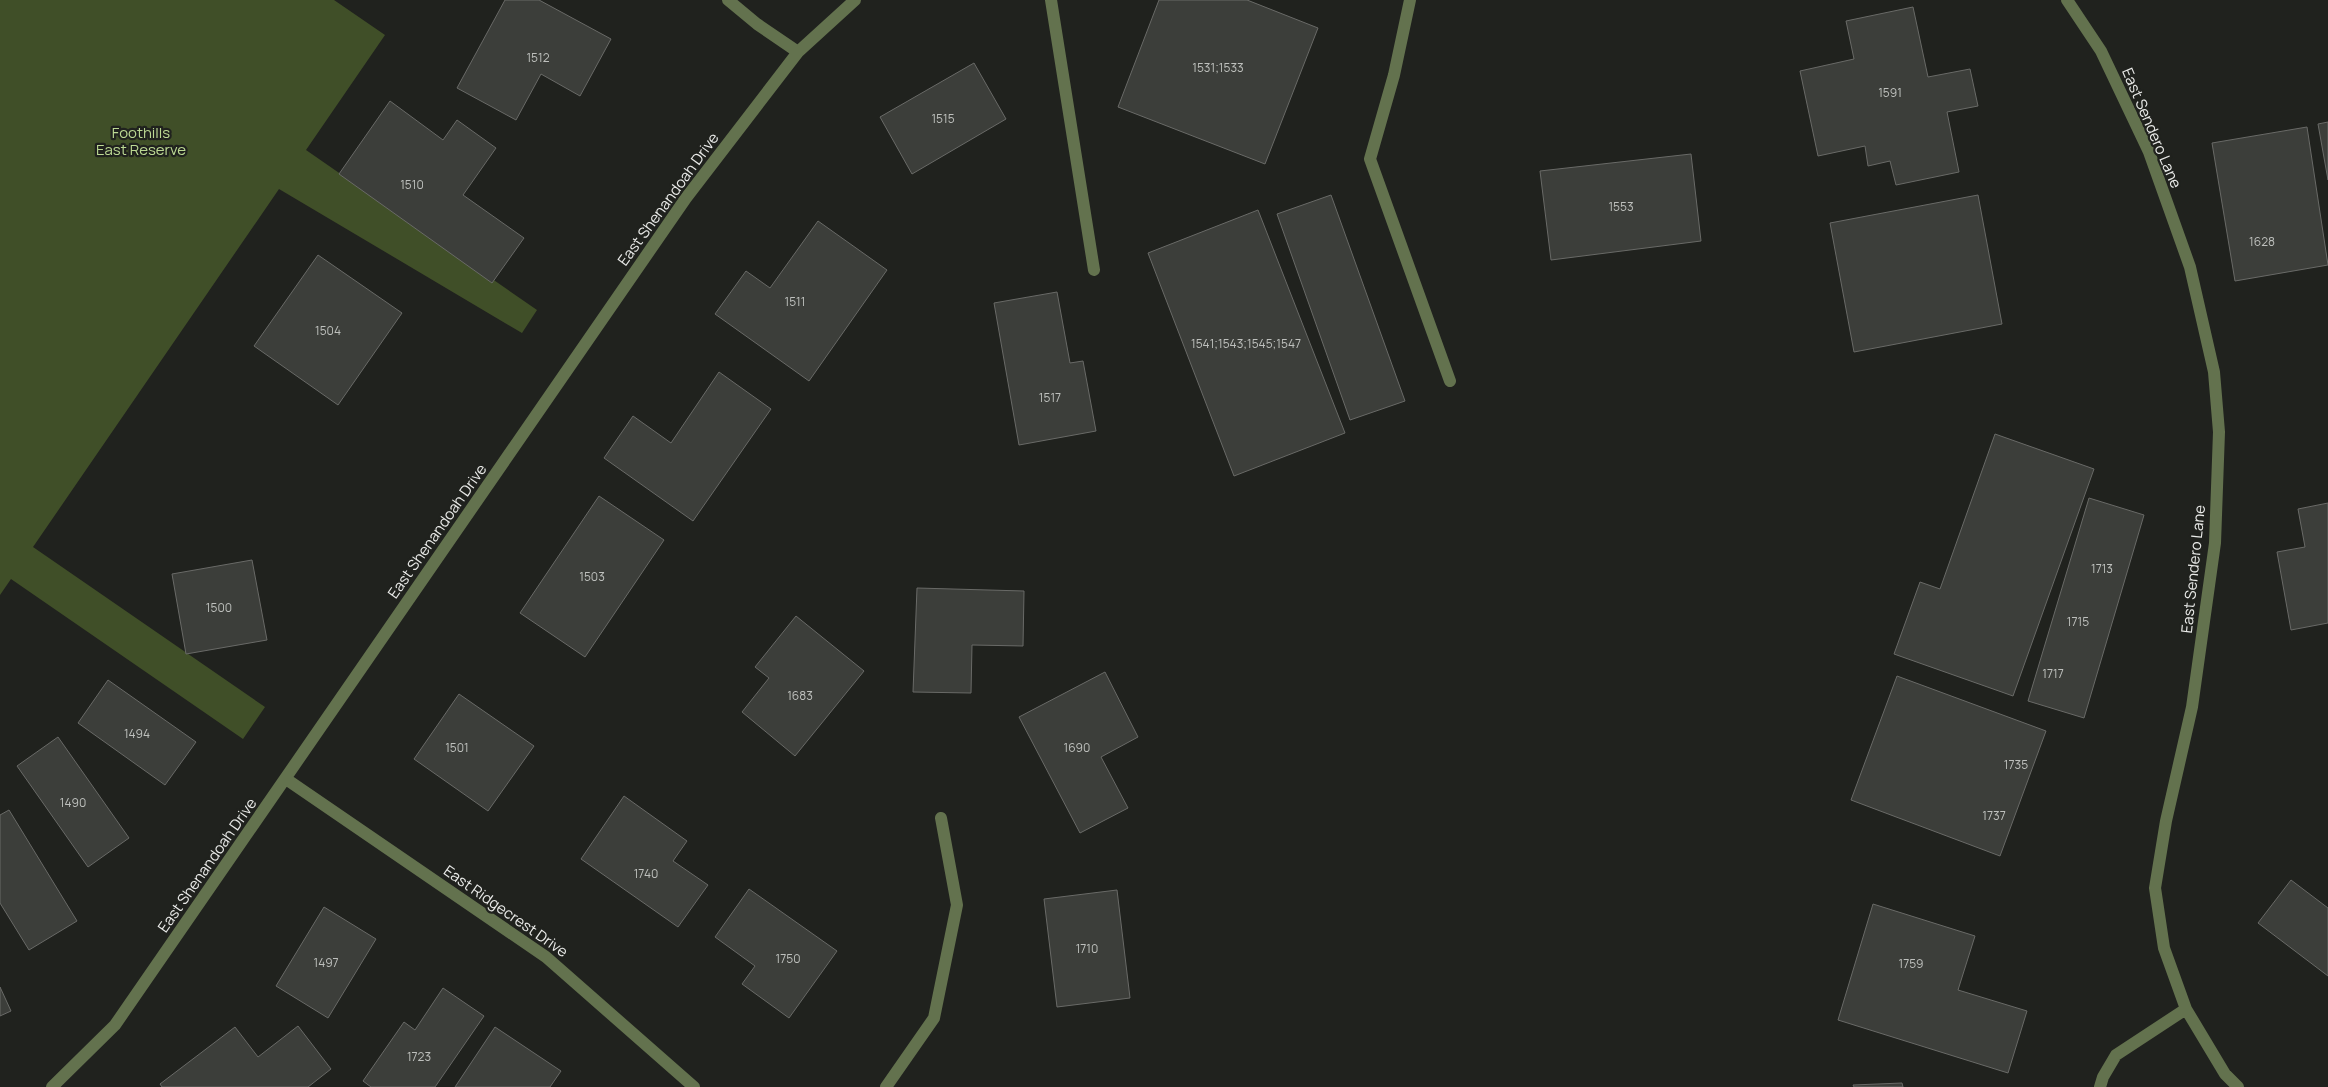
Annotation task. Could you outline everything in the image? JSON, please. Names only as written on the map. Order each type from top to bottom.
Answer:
[{"type":"street","points":[[728,0],[798,52]]},
{"type":"street","name":"East Shenandoah Drive","points":[[52,1087],[116,1025],[686,198],[798,52],[855,0]]},
{"type":"street","points":[[1051,0],[1094,270]]},
{"type":"street","points":[[1410,0],[1394,75],[1370,159],[1450,381]]},
{"type":"street","name":"East Sendero Lane","points":[[2067,0],[2101,51],[2148,152],[2190,267],[2214,372],[2219,432],[2215,543],[2192,707],[2166,821],[2155,888],[2164,948],[2186,1009],[2225,1074],[2238,1087]]},
{"type":"street","name":"East Ridgecrest Drive","points":[[286,779],[546,956],[694,1087]]},
{"type":"street","points":[[886,1087],[934,1018],[957,905],[941,818]]},
{"type":"street","points":[[2100,1087],[2103,1077],[2116,1055],[2186,1009]]},
{"type":"green space","name":"Foothills East Reserve","points":[[0,0],[334,0],[385,35],[306,150],[537,310],[522,333],[279,189],[33,547],[265,707],[243,739],[11,579],[0,595]]},
{"type":"building","points":[[505,0],[539,0],[611,39],[580,96],[541,74],[516,120],[457,88]]},
{"type":"building","points":[[1159,0],[1247,0],[1318,28],[1265,164],[1118,107]]},
{"type":"building","points":[[1913,7],[1928,77],[1970,69],[1978,106],[1947,112],[1959,172],[1896,185],[1890,161],[1868,166],[1865,146],[1818,156],[1800,71],[1854,59],[1846,21]]},
{"type":"building","points":[[974,63],[1006,119],[912,174],[880,117]]},
{"type":"building","points":[[390,101],[443,140],[457,120],[496,148],[463,195],[524,238],[492,283],[339,174]]},
{"type":"building","points":[[2328,122],[2328,180],[2318,124]]},
{"type":"building","points":[[2307,127],[2328,265],[2235,281],[2212,143]]},
{"type":"building","points":[[1691,154],[1701,241],[1551,260],[1540,171]]},
{"type":"building","points":[[1331,195],[1405,401],[1350,420],[1277,214]]},
{"type":"building","points":[[1978,195],[2002,324],[1854,352],[1830,223]]},
{"type":"building","points":[[1258,210],[1345,433],[1234,476],[1148,253]]},
{"type":"building","points":[[818,221],[887,270],[809,381],[715,314],[746,271],[770,288]]},
{"type":"building","points":[[318,255],[402,313],[338,405],[254,346]]},
{"type":"building","points":[[1057,292],[1070,363],[1083,361],[1096,431],[1019,445],[994,303]]},
{"type":"building","points":[[719,372],[771,409],[693,521],[604,458],[633,416],[671,443]]},
{"type":"building","points":[[1995,434],[2094,469],[2013,696],[1894,654],[1920,582],[1940,589]]},
{"type":"building","points":[[599,496],[664,540],[585,657],[520,613]]},
{"type":"building","points":[[2089,498],[2144,515],[2084,718],[2028,701]]},
{"type":"building","points":[[2328,503],[2328,623],[2291,630],[2277,552],[2305,547],[2298,509]]},
{"type":"building","points":[[252,560],[267,640],[186,654],[172,574]]},
{"type":"building","points":[[917,588],[1024,591],[1023,646],[972,645],[971,693],[913,692]]},
{"type":"building","points":[[796,616],[864,671],[795,756],[742,712],[769,678],[755,667]]},
{"type":"building","points":[[1105,672],[1138,737],[1101,757],[1128,808],[1080,833],[1019,717]]},
{"type":"building","points":[[1897,676],[2046,731],[2000,856],[1851,800]]},
{"type":"building","points":[[108,680],[196,742],[165,785],[78,723]]},
{"type":"building","points":[[459,694],[534,746],[488,811],[414,759]]},
{"type":"building","points":[[58,737],[129,838],[88,867],[17,766]]},
{"type":"building","points":[[624,796],[687,841],[673,861],[708,885],[678,927],[581,859]]},
{"type":"building","points":[[9,810],[77,921],[29,950],[0,903],[0,815]]},
{"type":"building","points":[[2291,880],[2328,908],[2328,976],[2258,923]]},
{"type":"building","points":[[749,889],[837,951],[789,1018],[742,984],[755,966],[715,937]]},
{"type":"building","points":[[1117,890],[1130,998],[1057,1007],[1044,899]]},
{"type":"building","points":[[1873,904],[1975,936],[1958,990],[2027,1011],[2008,1073],[1838,1020]]},
{"type":"building","points":[[324,907],[376,939],[328,1018],[276,986]]},
{"type":"building","points":[[0,987],[11,1011],[0,1016]]},
{"type":"building","points":[[443,988],[484,1016],[435,1087],[371,1087],[363,1081],[404,1022],[415,1030]]},
{"type":"building","points":[[298,1026],[331,1069],[308,1087],[162,1087],[160,1084],[235,1027],[258,1057]]},
{"type":"building","points":[[495,1027],[561,1071],[550,1087],[455,1087]]},
{"type":"building","points":[[1902,1083],[1903,1087],[1854,1087],[1853,1085]]}]
